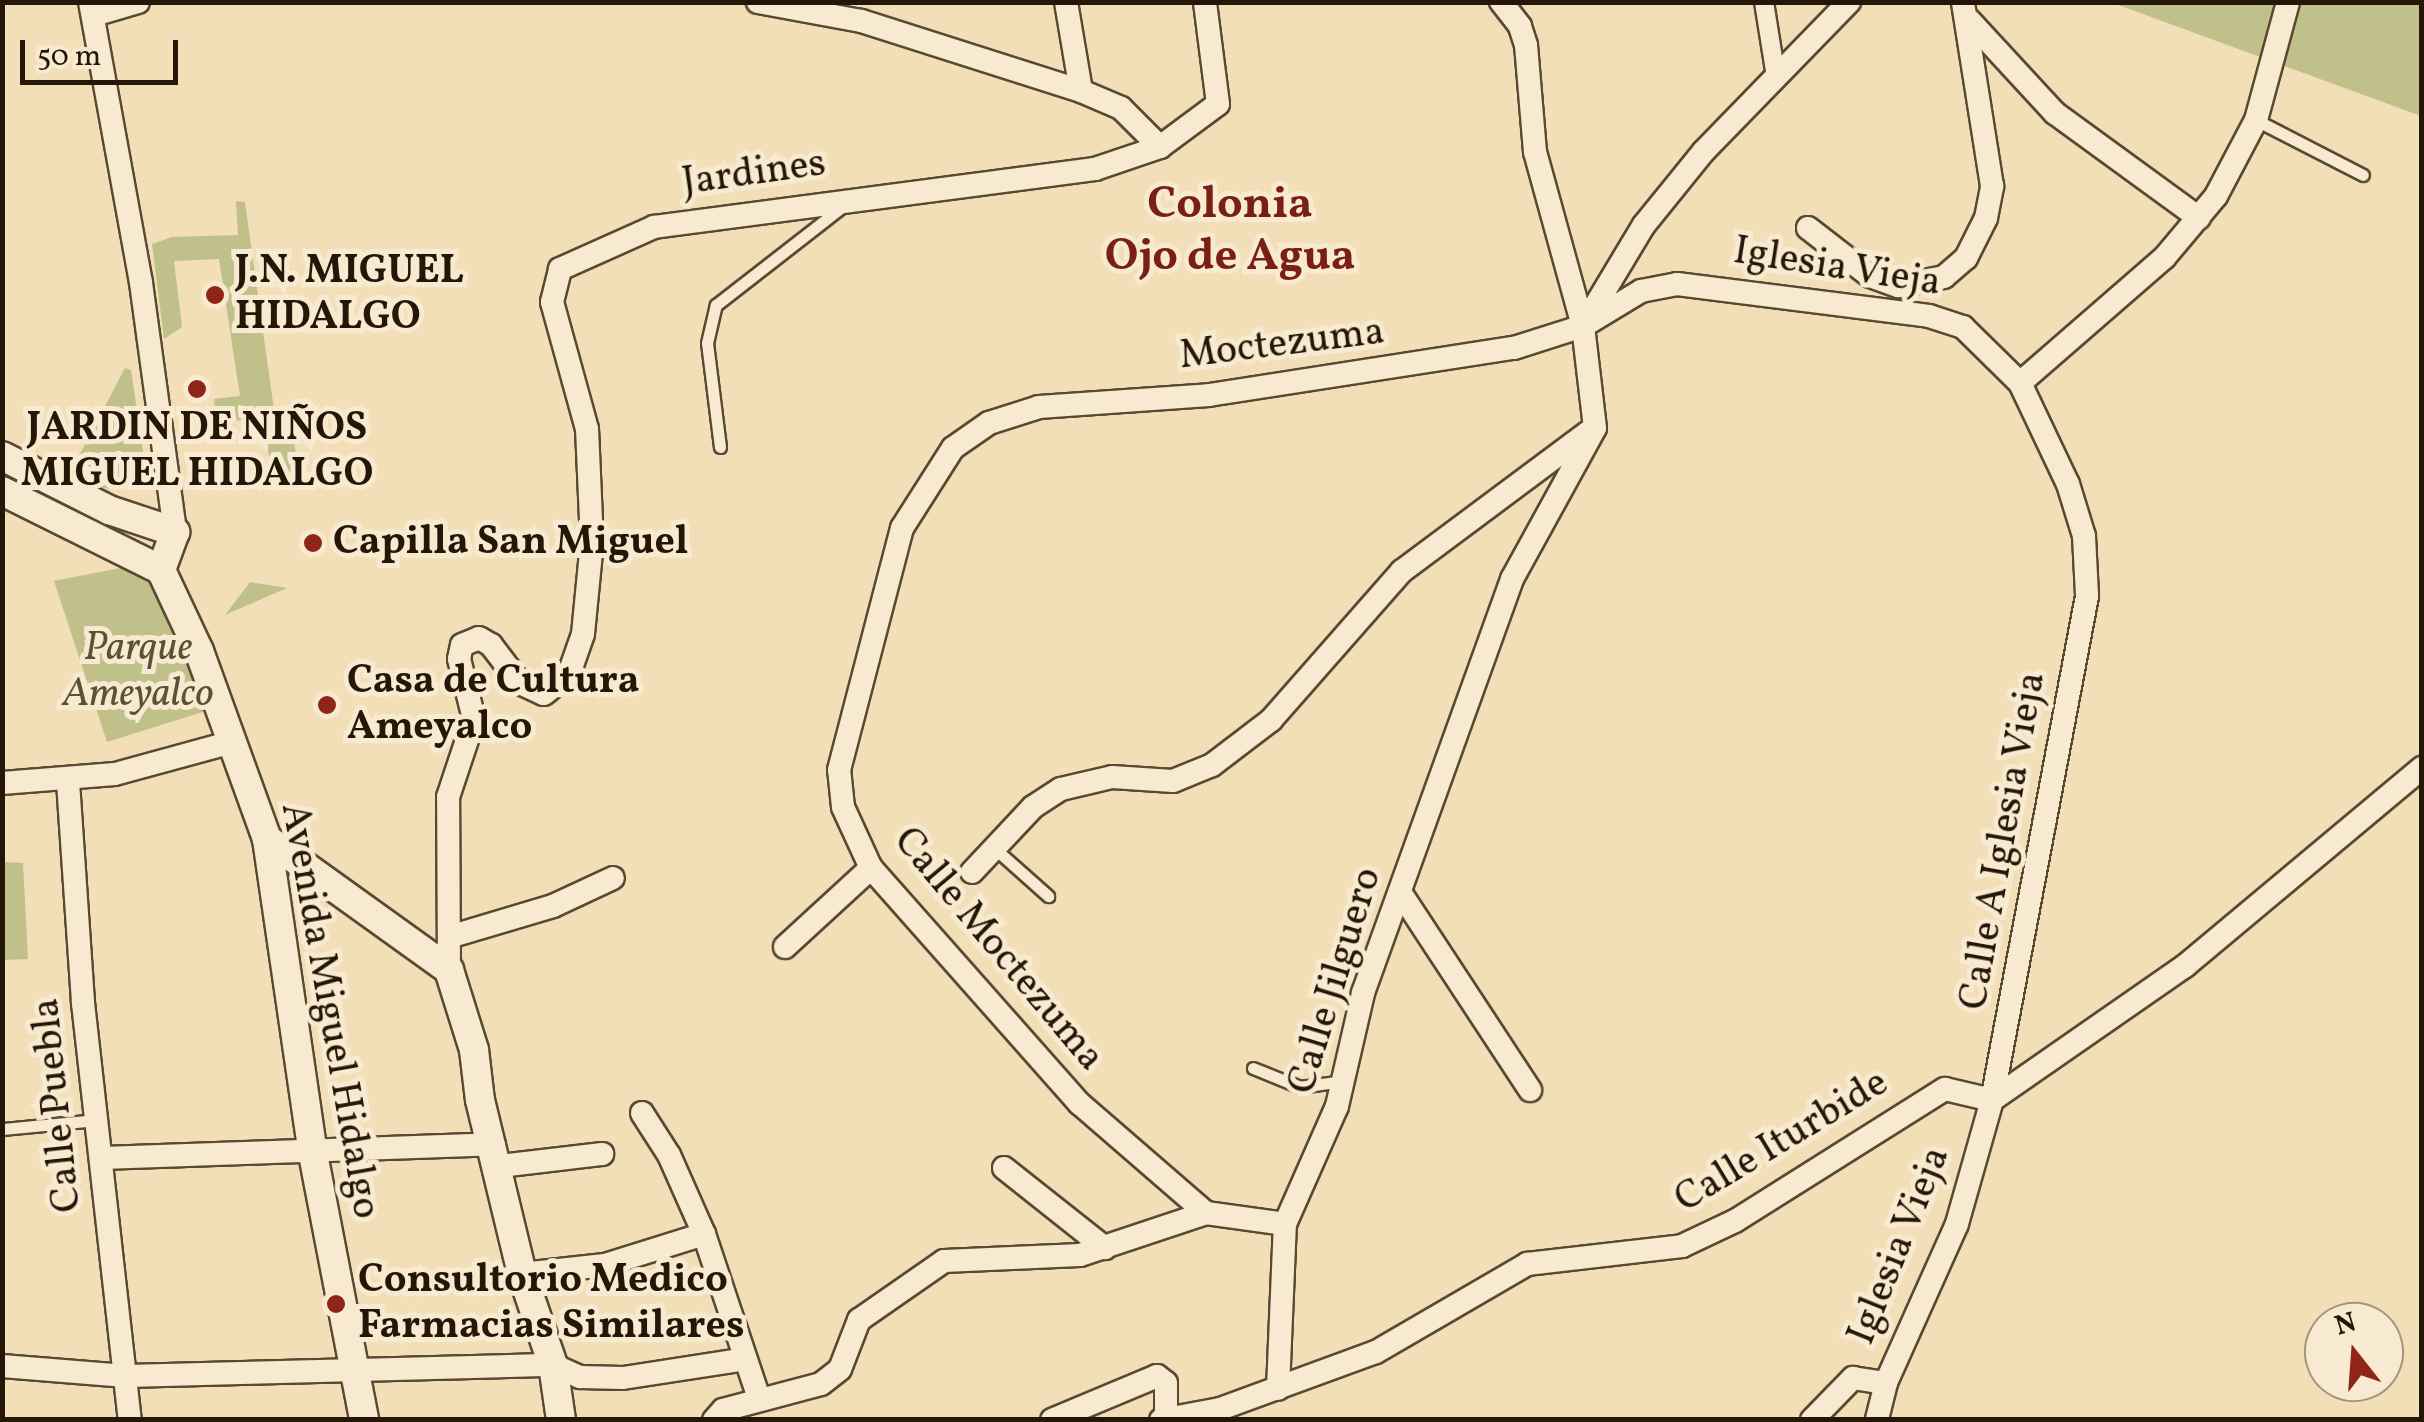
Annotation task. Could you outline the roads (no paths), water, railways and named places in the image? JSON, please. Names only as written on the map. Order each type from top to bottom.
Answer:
[{"type":"street","points":[[2,491],[162,570],[174,532],[141,282],[92,9],[138,2]]},
{"type":"street","points":[[758,2],[861,21],[1081,91],[1121,108],[1160,148]]},
{"type":"street","points":[[1066,2],[1081,91]]},
{"type":"street","name":"Jardines","points":[[449,937],[448,797],[474,719],[459,659],[469,639],[491,645],[520,683],[544,694],[569,674],[583,634],[592,543],[586,429],[552,302],[560,268],[654,227],[854,198],[1096,170],[1160,148],[1218,104],[1204,2]]},
{"type":"street","points":[[972,872],[1033,808],[1072,784],[1112,777],[1173,782],[1212,765],[1272,720],[1402,571],[1594,428],[1583,326],[1535,152],[1526,45],[1502,2]]},
{"type":"street","points":[[1764,2],[1776,77]]},
{"type":"street","points":[[1583,326],[1644,225],[1849,2]]},
{"type":"street","points":[[2020,383],[2134,285],[2198,218],[2256,120],[2288,2]]},
{"type":"street","points":[[1966,10],[2056,114],[2198,218]]},
{"type":"street","points":[[1808,228],[1870,276],[1898,286],[1944,277],[1966,258],[1986,218],[1992,186],[1966,10]]},
{"type":"street","name":"Iglesia Vieja","points":[[1583,326],[1641,291],[1676,284],[1758,290],[1963,326],[2020,383],[2068,484],[2084,536],[2087,596]]},
{"type":"street","name":"Moctezuma","points":[[989,423],[1038,407],[1209,395],[1346,376],[1514,348],[1583,326]]},
{"type":"street","name":"Calle Moctezuma","points":[[989,423],[953,448],[902,528],[839,770],[844,807],[871,868],[1078,1103],[1158,1178],[1206,1213]]},
{"type":"street","name":"Calle Jilguero","points":[[1285,1224],[1313,1170],[1342,1081],[1363,992],[1512,579],[1594,428]]},
{"type":"street","points":[[2,456],[109,510],[174,532]]},
{"type":"street","name":"Avenida Miguel Hidalgo","points":[[162,570],[267,839],[313,1154],[364,1420]]},
{"type":"street","name":"Calle A Iglesia Vieja","points":[[1992,1100],[2087,596]]},
{"type":"street","points":[[2,783],[68,782],[232,742]]},
{"type":"street","points":[[1992,1100],[2185,966],[2422,768]]},
{"type":"street","name":"Calle Puebla","points":[[68,782],[97,1120],[130,1420]]},
{"type":"street","points":[[267,839],[449,970]]},
{"type":"street","points":[[785,947],[871,868]]},
{"type":"street","points":[[562,1420],[553,1365],[522,1274],[497,1155],[449,970],[449,937],[553,906],[614,878]]},
{"type":"street","points":[[1400,892],[1530,1090]]},
{"type":"street","name":"Calle Iturbide","points":[[1164,1418],[1278,1390],[1412,1334],[1494,1278],[1528,1264],[1682,1246],[1735,1221],[1945,1089],[1992,1100]]},
{"type":"street","name":"Iglesia Vieja","points":[[1877,1420],[1886,1383],[1957,1224],[1992,1100]]},
{"type":"street","points":[[642,1114],[669,1155],[704,1234],[758,1398]]},
{"type":"street","points":[[102,1158],[602,1154]]},
{"type":"street","points":[[1004,1168],[1104,1248]]},
{"type":"street","points":[[714,1420],[723,1410],[758,1398],[821,1384],[840,1369],[854,1328],[944,1261],[1052,1258],[1104,1248],[1206,1213],[1285,1224],[1278,1390]]},
{"type":"street","points":[[522,1274],[605,1265],[704,1234]]},
{"type":"street","points":[[2,1366],[126,1376],[354,1374],[553,1365],[580,1377],[624,1378],[746,1358]]},
{"type":"street","points":[[1052,1420],[1157,1376],[1166,1383],[1164,1418]]},
{"type":"street","points":[[1812,1420],[1853,1378],[1886,1383]]},
{"type":"lane","points":[[2256,120],[2363,176]]},
{"type":"lane","points":[[720,447],[707,343],[716,305],[854,198]]},
{"type":"lane","points":[[993,847],[1048,896]]},
{"type":"lane","points":[[1253,1068],[1300,1087],[1342,1081]]},
{"type":"lane","points":[[2,1129],[97,1120]]},
{"type":"place","name":"J.N. MIGUEL HIDALGO","points":[[215,295]]},
{"type":"place","name":"JARDIN DE NIÑOS MIGUEL HIDALGO","points":[[197,389]]},
{"type":"place","name":"Capilla San Miguel","points":[[313,543]]},
{"type":"place","name":"Casa de Cultura Ameyalco","points":[[327,705]]},
{"type":"place","name":"Consultorio Medico Farmacias Similares","points":[[336,1304]]},
{"type":"district","name":"Colonia Ojo de Agua","points":[[1230,232]]},
{"type":"park label","name":"Parque Ameyalco","points":[[138,672]]}]
